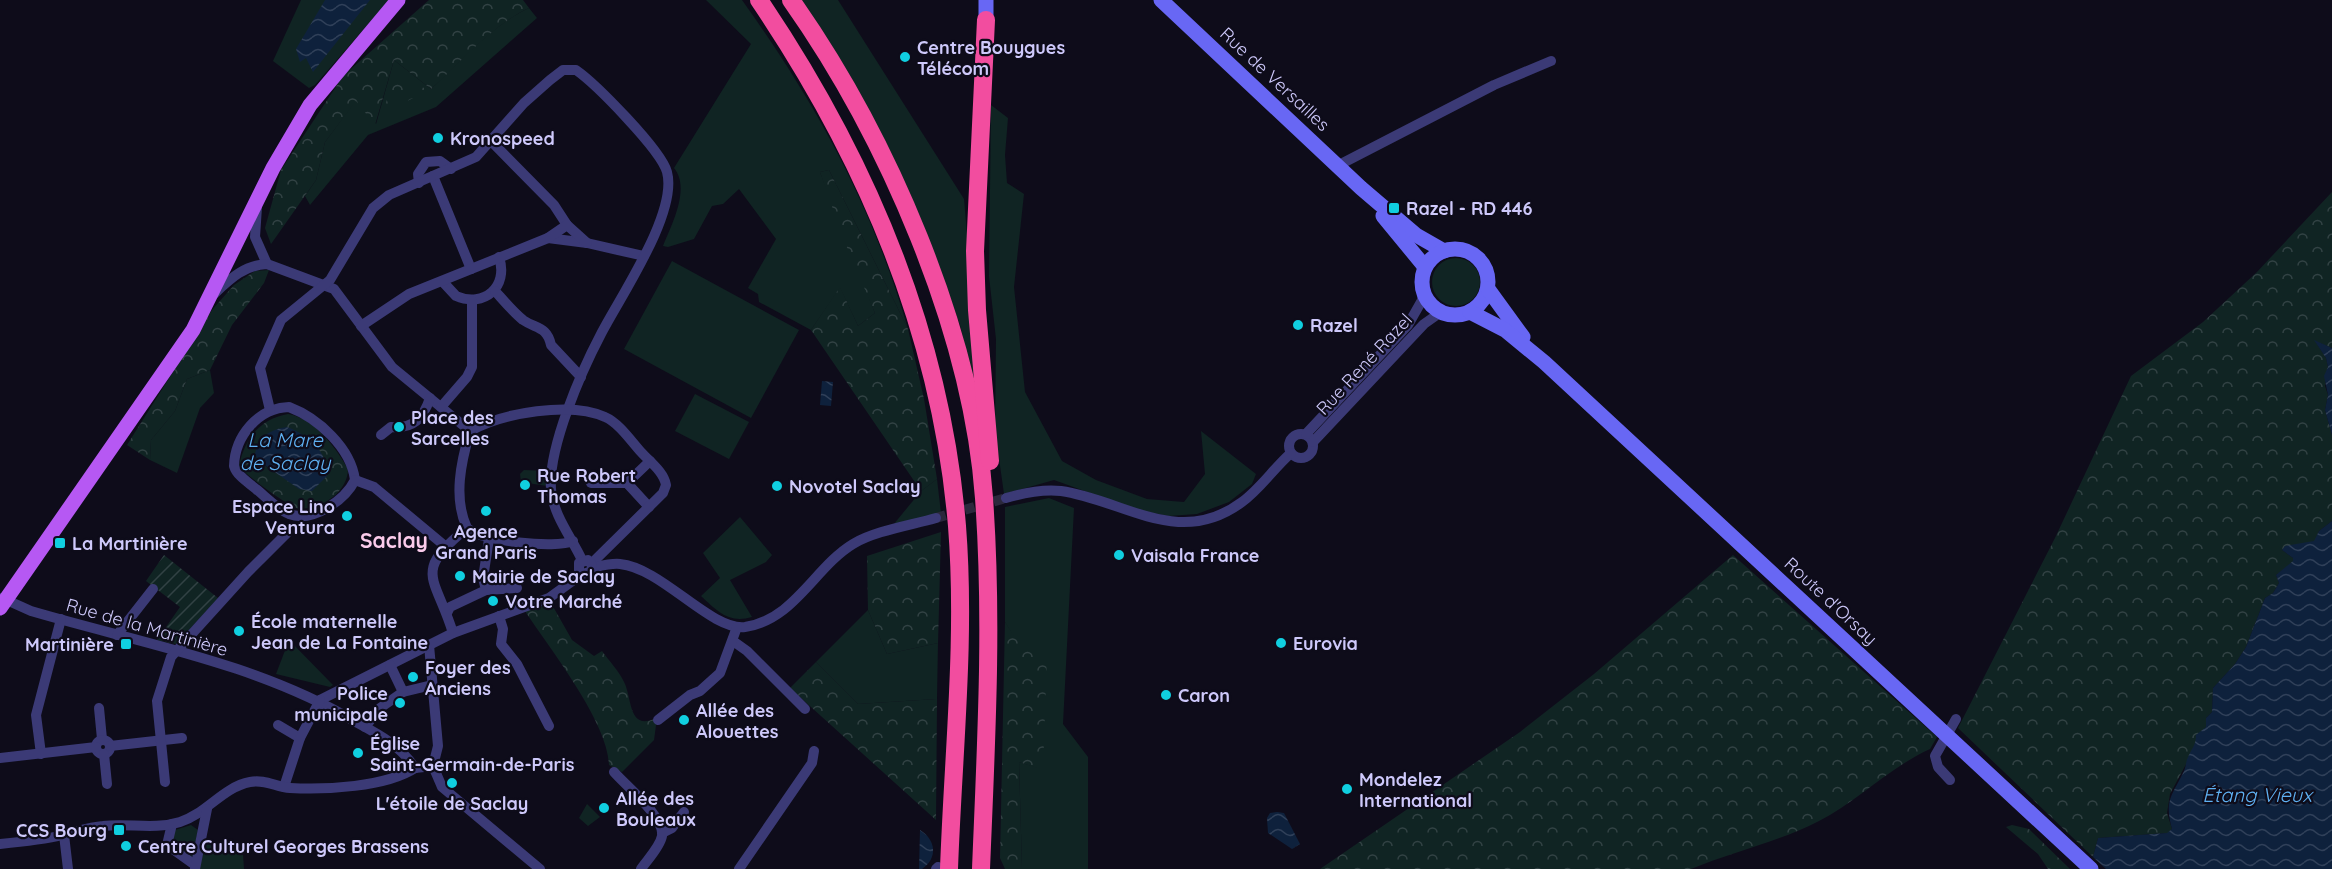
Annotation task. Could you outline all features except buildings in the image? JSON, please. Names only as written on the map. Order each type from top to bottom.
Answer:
[{"type":"highway","points":[[759,0],[832,119],[885,229],[918,318],[940,407],[957,527],[958,575],[957,684],[941,868]]},
{"type":"highway","points":[[791,0],[821,45],[870,134],[931,271],[968,392],[979,453],[984,512],[989,640],[981,869]]},
{"type":"highway","points":[[984,512],[991,493],[975,250],[986,11]]},
{"type":"main road","points":[[359,45],[381,30],[410,0]]},
{"type":"main road","name":"Rue de Versailles","points":[[1161,0],[1360,188],[1416,235],[1444,251]]},
{"type":"main road","points":[[2,602],[163,377],[193,330],[273,168],[310,105],[396,2]]},
{"type":"main road","name":"Rue de Versailles","points":[[1360,188],[1425,267]]},
{"type":"main road","points":[[1461,249],[1477,256],[1487,271],[1488,289],[1484,298],[1470,312],[1456,315],[1442,312],[1425,295],[1422,277],[1425,267],[1436,254],[1444,251],[1461,249]]},
{"type":"main road","name":"Route d'Orsay","points":[[1488,289],[1544,362]]},
{"type":"main road","name":"Route d'Orsay","points":[[1470,312],[1505,330],[1544,362],[2091,869]]},
{"type":"street","points":[[1337,166],[1494,85],[1551,61]]},
{"type":"street","points":[[270,410],[261,363],[285,315],[330,280],[373,208],[389,195],[476,158],[524,103],[550,80],[563,70],[576,70],[607,99],[657,155],[667,173],[666,196],[645,256],[601,334],[581,377],[552,464],[551,489],[560,518],[587,566]]},
{"type":"street","points":[[490,141],[554,205],[567,225],[587,243]]},
{"type":"street","points":[[419,183],[418,174],[426,162],[440,161],[451,169]]},
{"type":"street","points":[[433,176],[471,269]]},
{"type":"street","points":[[257,202],[255,237],[267,264]]},
{"type":"street","points":[[362,326],[409,294],[548,238],[567,225]]},
{"type":"street","points":[[548,238],[587,243],[645,256]]},
{"type":"street","points":[[443,282],[456,296],[472,301],[480,300],[495,291],[502,277],[499,257]]},
{"type":"street","points":[[209,299],[237,273],[257,264],[267,264],[325,285],[339,294],[392,367],[470,431]]},
{"type":"street","points":[[495,291],[525,321],[539,326],[550,338],[551,345],[581,377]]},
{"type":"street","name":"Rue René Razel","points":[[1309,438],[1408,325],[1425,295]]},
{"type":"street","points":[[441,407],[467,377],[472,367],[472,301]]},
{"type":"street","name":"Rue René Razel","points":[[1309,438],[1424,324],[1442,312]]},
{"type":"street","points":[[381,435],[391,428],[406,428],[412,425],[427,409],[430,398]]},
{"type":"street","points":[[289,407],[308,416],[346,454],[353,467],[355,480],[347,493],[330,505],[306,515],[296,515],[281,509],[239,475],[234,462],[242,438],[249,425],[270,410],[289,407]]},
{"type":"street","points":[[284,787],[300,738],[320,700],[375,677],[390,665],[453,633],[549,598],[587,566],[649,507],[663,493],[666,485],[664,477],[608,418],[569,410],[496,419],[470,431],[460,475],[460,506],[467,528],[489,539],[554,546],[573,541]]},
{"type":"street","name":"Rue René Razel","points":[[1296,434],[1309,438],[1312,452],[1306,457],[1298,458],[1291,453],[1288,448],[1291,438],[1296,434]]},
{"type":"street","name":"Rue René Razel","points":[[1006,498],[1060,491],[1159,521],[1177,523],[1198,521],[1221,514],[1242,502],[1291,453]]},
{"type":"street","points":[[591,483],[627,483],[650,461]]},
{"type":"street","points":[[355,480],[374,487],[445,546]]},
{"type":"street","points":[[627,483],[649,507]]},
{"type":"street","points":[[587,566],[612,564],[634,567],[666,584],[719,620],[737,627],[757,623],[786,608],[855,543],[936,518]]},
{"type":"street","points":[[453,633],[430,573],[436,557],[445,546],[467,528]]},
{"type":"street","points":[[165,782],[157,702],[167,664],[248,572],[287,534]]},
{"type":"street","points":[[486,590],[483,578],[489,539]]},
{"type":"street","points":[[447,613],[450,607],[486,590],[518,588]]},
{"type":"street","points":[[117,635],[153,589]]},
{"type":"street","name":"Rue de la Martinière","points":[[2,602],[263,677],[320,700],[364,726],[404,752],[415,768]]},
{"type":"street","points":[[499,616],[503,629],[501,644],[517,664],[549,726]]},
{"type":"street","points":[[41,754],[37,724],[38,706],[60,620]]},
{"type":"street","points":[[658,720],[716,678],[737,627]]},
{"type":"street","points":[[733,641],[747,651],[805,709]]},
{"type":"street","points":[[429,645],[438,746],[433,766],[442,787],[540,869]]},
{"type":"street","points":[[390,665],[403,692]]},
{"type":"street","points":[[364,726],[380,708],[403,692],[432,685]]},
{"type":"street","points":[[99,708],[107,784]]},
{"type":"street","points":[[1950,780],[1945,777],[1936,760],[1938,748],[1956,718]]},
{"type":"street","points":[[278,725],[300,738]]},
{"type":"street","points":[[0,758],[182,738]]},
{"type":"street","points":[[739,869],[812,763],[814,751]]},
{"type":"street","points":[[0,844],[64,835],[106,825],[154,827],[172,824],[207,809],[235,787],[247,783],[263,782],[284,787],[354,785],[380,781],[415,768],[433,766]]},
{"type":"street","points":[[614,772],[655,816],[662,833],[661,839],[641,869]]},
{"type":"street","points":[[172,824],[167,845],[195,867],[207,809]]},
{"type":"street","points":[[662,833],[672,828],[684,812]]},
{"type":"street","points":[[64,835],[68,869]]},
{"type":"green space","points":[[301,0],[389,0],[315,85],[309,88],[273,61]]},
{"type":"green space","points":[[429,0],[523,0],[529,8],[502,24],[431,89],[394,60],[375,125],[356,101],[325,142],[316,180],[271,244],[265,228],[281,170],[343,76]]},
{"type":"green space","points":[[706,0],[742,0],[795,78],[840,157],[859,198],[894,284],[908,329],[829,170],[820,172],[875,313],[858,326],[840,288],[811,330],[759,302],[758,294],[748,288],[776,239],[739,189],[723,204],[712,206],[694,239],[668,247],[663,246],[680,196],[679,176],[674,168],[751,44]]},
{"type":"green space","points":[[800,0],[838,0],[964,199],[975,326],[977,397],[960,325],[943,279]]},
{"type":"green space","points":[[529,8],[537,18],[436,107],[368,135],[310,205],[305,196],[316,180],[325,142],[356,100],[376,124],[394,60],[431,89],[502,24]]},
{"type":"green space","points":[[394,73],[428,90],[383,114]]},
{"type":"green space","points":[[991,105],[1008,118],[1005,155],[1007,183],[1024,194],[1014,287],[1025,392],[1062,461],[1096,480],[1147,499],[1184,502],[1205,474],[1201,431],[1256,474],[1252,484],[1229,502],[1197,514],[1169,516],[1137,510],[1054,480],[1004,494],[995,430],[996,339],[989,276]]},
{"type":"green space","points":[[829,170],[908,329],[924,399],[937,479],[921,491],[811,330],[840,287],[858,326],[875,313],[843,238],[820,172]]},
{"type":"green space","points":[[2332,192],[2332,348],[2315,341],[2326,358],[2328,367],[2325,386],[2328,395],[2325,410],[2332,435],[2332,521],[2319,531],[2315,541],[2282,550],[2293,558],[2293,562],[2276,575],[2279,583],[2273,593],[2265,598],[2246,647],[2235,664],[2213,688],[2212,712],[2206,718],[2206,727],[2170,794],[2167,813],[2172,829],[2168,833],[2098,838],[2093,857],[1958,728],[2055,538],[2131,376],[2203,322],[2257,272]]},
{"type":"green space","points":[[1451,258],[1461,258],[1473,265],[1480,277],[1480,287],[1473,299],[1461,306],[1451,306],[1436,295],[1432,287],[1432,277],[1443,262]]},
{"type":"green space","points":[[672,261],[799,330],[751,418],[624,349]]},
{"type":"green space","points":[[269,270],[264,283],[232,325],[210,370],[187,379],[175,411],[151,440],[150,460],[127,445],[212,310],[234,285],[255,271]]},
{"type":"green space","points":[[210,370],[214,393],[200,408],[177,473],[150,460],[151,440],[175,411],[187,379]]},
{"type":"green space","points":[[695,394],[749,422],[729,459],[675,431]]},
{"type":"green space","points":[[288,414],[307,421],[331,443],[348,469],[344,485],[339,491],[317,506],[300,509],[295,507],[268,490],[239,466],[245,447],[255,431],[269,420]],"holes":[[[287,427],[314,444],[289,481],[264,465]]]},
{"type":"green space","points":[[524,470],[548,471],[547,486],[521,482],[520,474]]},
{"type":"green space","points":[[937,479],[941,513],[889,530],[921,491]]},
{"type":"green space","points":[[1049,498],[1074,508],[1063,724],[1088,757],[1088,869],[1022,869],[1019,762],[1042,769],[1026,648],[1017,642],[1005,622],[1005,507]]},
{"type":"green space","points":[[740,517],[772,555],[766,562],[730,580],[752,617],[744,619],[724,615],[701,596],[720,578],[703,553]]},
{"type":"green space","points":[[941,532],[938,643],[887,654],[868,610],[867,556]]},
{"type":"green space","points":[[164,555],[218,598],[176,644],[157,640],[180,607],[146,581]]},
{"type":"green space","points":[[1733,555],[1937,737],[1930,749],[1901,765],[1819,821],[1788,835],[1691,869],[1320,869],[1520,732],[1594,674]]},
{"type":"green space","points":[[551,603],[572,640],[594,656],[602,651],[617,670],[627,688],[635,716],[639,720],[654,719],[659,723],[656,725],[654,740],[622,772],[609,765],[606,748],[589,707],[525,611]]},
{"type":"green space","points":[[868,610],[887,654],[938,643],[937,699],[858,704],[816,662]]},
{"type":"green space","points":[[1005,622],[1022,644],[1031,650],[1047,655],[1043,770],[1019,762],[1022,869],[1005,869],[1000,858]]},
{"type":"green space","points":[[289,640],[333,685],[330,687],[276,674]]},
{"type":"green space","points":[[816,662],[858,704],[937,699],[936,820],[790,688]]},
{"type":"green space","points":[[587,804],[600,817],[588,826],[579,818]]},
{"type":"green space","points":[[191,825],[198,830],[192,858],[170,844],[175,830]]},
{"type":"green space","points":[[2012,825],[2029,829],[2070,869],[2048,869],[2038,854],[2006,827]]},
{"type":"green space","points":[[206,844],[243,854],[244,869],[199,869]]},
{"type":"water","points":[[325,0],[370,0],[313,72],[306,58],[300,62],[296,49]]},
{"type":"water","points":[[2314,340],[2332,348],[2332,435],[2325,410],[2328,395],[2324,376],[2328,367],[2326,358]]},
{"type":"water","points":[[822,381],[833,382],[831,406],[820,405]]},
{"type":"water","name":"La Mare de Saclay","points":[[287,427],[310,440],[324,459],[327,476],[312,491],[299,489],[259,461],[255,454],[259,443],[266,435]]},
{"type":"water","name":"Étang Vieux","points":[[2332,521],[2332,869],[2106,869],[2093,857],[2098,838],[2167,833],[2172,829],[2169,811],[2170,798],[2184,771],[2195,744],[2196,735],[2206,727],[2206,718],[2212,712],[2213,688],[2235,664],[2246,647],[2265,598],[2273,593],[2279,583],[2276,575],[2293,561],[2293,558],[2282,550],[2285,546],[2314,541],[2319,531]]},
{"type":"water","points":[[1270,813],[1284,813],[1300,844],[1292,849],[1268,833],[1267,818]]},
{"type":"water","points":[[920,830],[929,839],[933,849],[931,860],[922,869],[919,869]]},
{"type":"tunnel","points":[[936,518],[1006,498]]},
{"type":"place","name":"Centre Bouygues Télécom","points":[[905,57]]},
{"type":"place","name":"Kronospeed","points":[[438,138]]},
{"type":"place","name":"Razel - RD 446","points":[[1394,208]]},
{"type":"place","name":"Razel","points":[[1298,325]]},
{"type":"place","name":"Place des Sarcelles","points":[[399,427]]},
{"type":"place","name":"Rue Robert Thomas","points":[[525,485]]},
{"type":"place","name":"Novotel Saclay","points":[[777,486]]},
{"type":"place","name":"Agence Grand Paris","points":[[486,511]]},
{"type":"place","name":"Espace Lino Ventura","points":[[347,516]]},
{"type":"place","name":"La Martinière","points":[[60,543]]},
{"type":"place","name":"Vaisala France","points":[[1119,555]]},
{"type":"place","name":"Mairie de Saclay","points":[[460,576]]},
{"type":"place","name":"Votre Marché","points":[[493,601]]},
{"type":"place","name":"École maternelle Jean de La Fontaine","points":[[239,631]]},
{"type":"place","name":"Eurovia","points":[[1281,643]]},
{"type":"place","name":"Martinière","points":[[126,644]]},
{"type":"place","name":"Foyer des Anciens","points":[[413,677]]},
{"type":"place","name":"Caron","points":[[1166,695]]},
{"type":"place","name":"Police municipale","points":[[400,703]]},
{"type":"place","name":"Allée des Alouettes","points":[[684,720]]},
{"type":"place","name":"Église Saint-Germain-de-Paris","points":[[358,753]]},
{"type":"place","name":"L'étoile de Saclay","points":[[452,783]]},
{"type":"place","name":"Mondelez International","points":[[1347,789]]},
{"type":"place","name":"Allée des Bouleaux","points":[[604,808]]},
{"type":"place","name":"CCS Bourg","points":[[119,830]]},
{"type":"place","name":"Centre Culturel Georges Brassens","points":[[126,846]]},
{"type":"district","name":"Saclay","points":[[394,540]]}]
